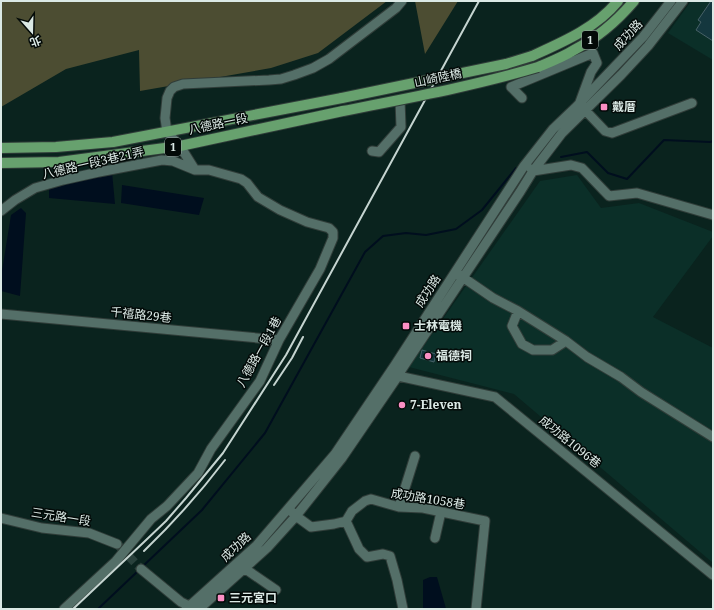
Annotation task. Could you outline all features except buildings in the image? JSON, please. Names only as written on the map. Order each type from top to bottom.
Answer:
[{"type":"main road","name":"山崎陸橋","points":[[342,98],[506,64],[532,56],[568,40],[590,26],[611,10],[618,1]]},
{"type":"main road","name":"山崎陸橋","points":[[343,111],[506,77],[538,67],[574,50],[600,34],[622,15],[634,1]]},
{"type":"main road","name":"八德路一段","points":[[1,148],[56,147],[113,142],[342,98]]},
{"type":"main road","name":"八德路一段","points":[[1,163],[59,162],[180,146],[343,111]]},
{"type":"street","points":[[195,170],[180,146],[167,132],[165,118],[167,98],[170,91],[174,87],[183,84],[281,80],[294,76],[329,59],[396,8],[402,1]]},
{"type":"street","name":"成功路","points":[[459,274],[582,106],[643,37],[671,1]]},
{"type":"street","name":"成功路","points":[[199,609],[267,548],[296,516],[342,458],[459,274],[524,166],[553,129],[621,75],[648,46],[683,1]]},
{"type":"street","points":[[522,98],[511,87],[593,53],[597,63],[591,72],[582,106],[605,132],[612,133],[692,103]]},
{"type":"street","points":[[372,151],[380,152],[401,127],[400,100]]},
{"type":"street","name":"八德路一段3巷21弄","points":[[1,211],[15,200],[35,188],[99,172],[162,160],[173,161],[195,170]]},
{"type":"street","points":[[524,166],[533,171],[571,165],[582,168],[610,196],[638,193],[713,215]]},
{"type":"street","name":"八德路一段1巷","points":[[64,609],[116,561],[151,520],[167,506],[198,473],[211,449],[260,381],[279,340],[320,269],[333,238],[332,232],[329,228],[307,222],[280,210],[258,197],[242,179],[209,170],[195,170]]},
{"type":"street","points":[[459,274],[493,298],[518,311],[566,341],[587,357],[713,437]]},
{"type":"street","points":[[518,311],[512,326],[522,344],[533,350],[552,350],[566,341]]},
{"type":"street","name":"千禧路29巷","points":[[1,314],[279,340]]},
{"type":"street","name":"成功路","points":[[189,608],[257,545],[335,454],[394,374]]},
{"type":"street","name":"成功路1096巷","points":[[394,374],[495,397],[713,575]]},
{"type":"street","points":[[399,507],[415,456]]},
{"type":"street","name":"成功路1058巷","points":[[346,521],[352,511],[370,499],[399,507],[423,508],[485,521],[476,609]]},
{"type":"street","points":[[289,508],[296,516],[311,527],[346,521],[359,549],[367,557],[383,554],[390,556],[403,609]]},
{"type":"street","points":[[435,538],[441,512]]},
{"type":"street","name":"三元路一段","points":[[1,518],[42,528],[89,533],[117,544]]},
{"type":"street","points":[[244,568],[276,590]]},
{"type":"street","points":[[141,569],[189,608]]},
{"type":"shaded area","points":[[1,1],[387,1],[318,53],[271,68],[140,91],[139,50],[66,69],[1,107]]},
{"type":"shaded area","points":[[415,1],[458,1],[425,54]]},
{"type":"shaded area","points":[[691,1],[713,1],[713,60],[668,33]]},
{"type":"shaded area","points":[[577,175],[601,208],[639,203],[713,232],[713,236],[653,317],[713,348],[713,563],[514,394],[409,367],[540,181]]},
{"type":"water","points":[[112,172],[115,204],[49,198],[49,183]]},
{"type":"water","points":[[122,185],[204,198],[199,215],[121,203]]},
{"type":"water","points":[[21,208],[26,213],[20,296],[1,291],[1,277],[11,215]]},
{"type":"water","points":[[430,577],[437,577],[446,609],[423,609],[423,580]]},
{"type":"waterway","points":[[561,157],[587,152],[608,173],[627,179],[664,140],[713,141]]},
{"type":"waterway","points":[[142,567],[202,510],[265,433],[365,252],[383,236],[406,233],[426,235],[456,229],[482,210],[516,168]]},
{"type":"waterway","points":[[98,609],[139,570]]},
{"type":"tunnel","points":[[119,546],[141,569]]},
{"type":"railway","points":[[73,609],[166,521],[223,453],[286,355],[479,1]]},
{"type":"railway","points":[[274,385],[292,358],[303,337]]},
{"type":"railway","points":[[144,551],[186,507],[225,460]]},
{"type":"place","name":"戴厝","points":[[604,107]]},
{"type":"place","name":"士林電機","points":[[406,326]]},
{"type":"place","name":"福德祠","points":[[428,356]]},
{"type":"place","name":"7-Eleven","points":[[402,405]]},
{"type":"place","name":"三元宮口","points":[[221,598]]}]
